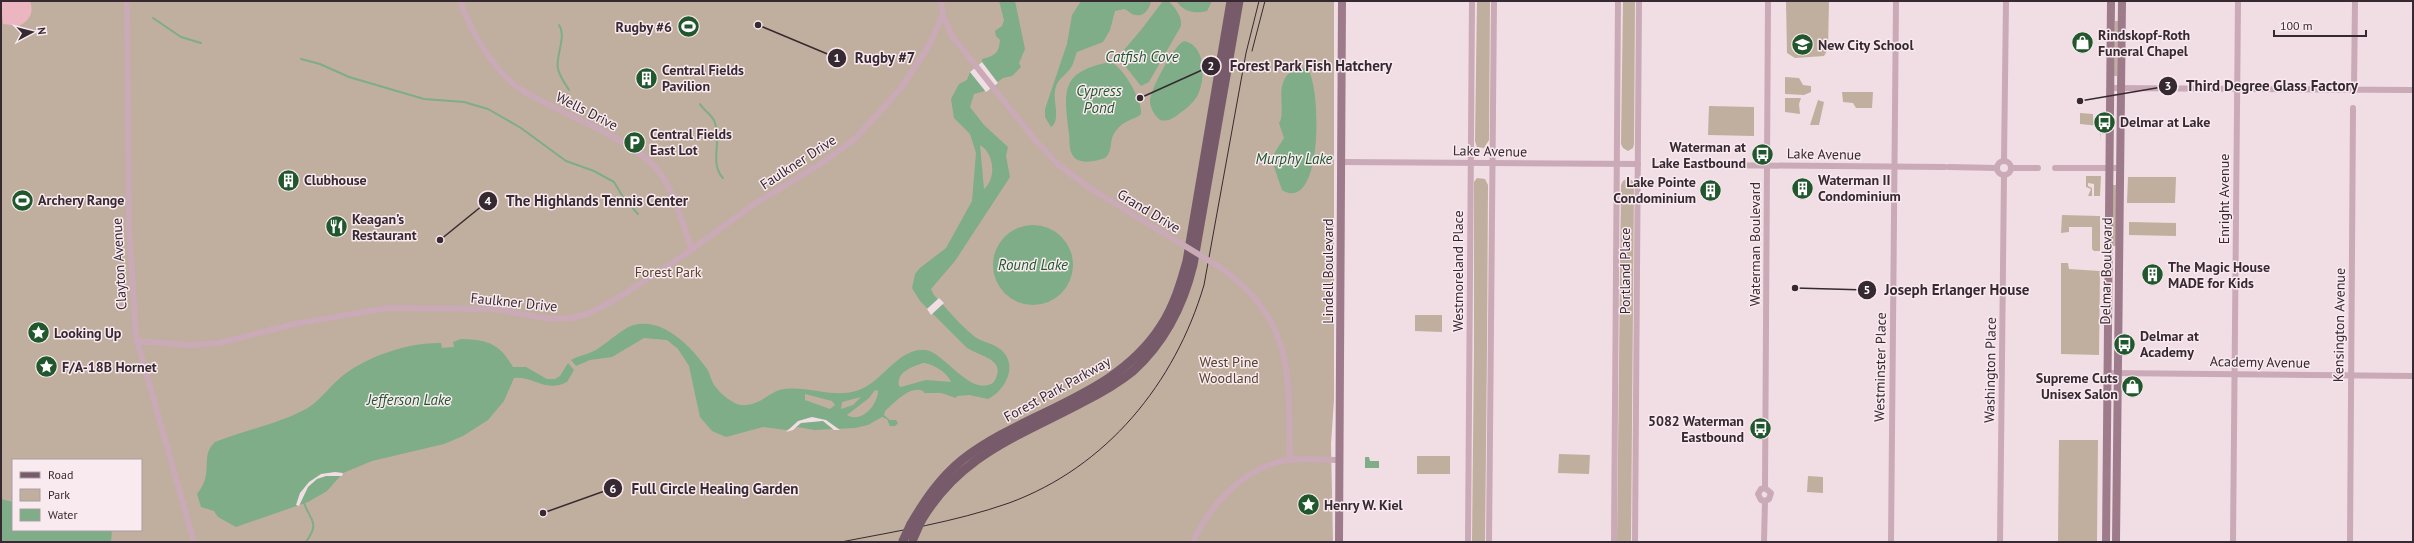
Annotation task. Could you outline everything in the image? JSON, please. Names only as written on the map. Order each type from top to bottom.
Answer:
[{"type":"main road","name":"Forest Park Parkway","points":[[902,542],[911,524],[931,492],[962,460],[1000,436],[1107,380],[1137,356],[1162,325],[1177,295],[1187,261],[1231,1]]},
{"type":"main road","name":"Forest Park Parkway","points":[[913,541],[921,521],[942,490],[969,464],[1000,444],[1115,384],[1149,354],[1168,329],[1185,295],[1193,265],[1239,1]]},
{"type":"main road","points":[[1235,24],[1245,1]]},
{"type":"main road","name":"Lindell Boulevard","points":[[1339,542],[1342,1]]},
{"type":"main road","name":"Delmar Boulevard","points":[[2106,542],[2111,1]]},
{"type":"main road","name":"Delmar Boulevard","points":[[2116,542],[2122,1]]},
{"type":"street","name":"Clayton Avenue","points":[[127,1],[129,218],[136,341],[194,542]]},
{"type":"street","name":"Wells Drive","points":[[460,1],[485,49],[504,75],[517,87],[633,150],[656,168],[670,191],[692,250]]},
{"type":"street","name":"Grand Drive","points":[[941,1],[942,15],[952,36],[1035,140],[1060,166],[1091,189],[1221,268],[1251,293],[1266,313],[1278,336],[1288,375],[1290,460]]},
{"type":"street","name":"Westmoreland Place","points":[[1468,542],[1472,1]]},
{"type":"street","points":[[1489,542],[1494,1]]},
{"type":"street","name":"Portland Place","points":[[1614,542],[1618,1]]},
{"type":"street","name":"Portland Place","points":[[1635,542],[1639,1]]},
{"type":"street","name":"Waterman Boulevard","points":[[1765,488],[1768,1]]},
{"type":"street","name":"Westminster Place","points":[[1891,542],[1896,1]]},
{"type":"street","points":[[2004,161],[2006,1]]},
{"type":"street","name":"Enright Avenue","points":[[2233,542],[2238,1]]},
{"type":"street","points":[[2354,90],[2355,1]]},
{"type":"street","name":"Faulkner Drive","points":[[136,341],[190,345],[219,343],[308,321],[367,311],[406,307],[495,309],[550,319],[571,318],[600,308],[692,250],[775,190],[822,163],[856,138],[901,88],[928,47],[942,15]]},
{"type":"street","points":[[2110,88],[2413,90]]},
{"type":"street","name":"Kensington Avenue","points":[[2350,542],[2353,108]]},
{"type":"street","points":[[2004,161],[1999,164],[1997,168],[2000,173],[2004,175],[2010,172],[2011,168]]},
{"type":"street","points":[[2004,161],[2008,162],[2011,168]]},
{"type":"street","name":"Lake Avenue","points":[[1341,162],[1638,164]]},
{"type":"street","name":"Lake Avenue","points":[[1704,165],[1997,168]]},
{"type":"street","points":[[2011,168],[2038,168]]},
{"type":"street","points":[[2055,168],[2120,168]]},
{"type":"street","name":"Washington Place","points":[[2000,542],[2004,175]]},
{"type":"street","name":"Academy Avenue","points":[[2107,373],[2413,376]]},
{"type":"street","points":[[1193,542],[1208,516],[1225,494],[1261,470],[1278,462],[1290,460],[1339,460]]},
{"type":"street","name":"Waterman Boulevard","points":[[1765,488],[1761,489],[1758,494],[1759,498],[1765,501]]},
{"type":"street","name":"Waterman Boulevard","points":[[1764,542],[1765,501],[1771,495],[1769,489],[1765,488]]},
{"type":"green space","name":"Forest Park","points":[[1,1],[1334,1],[1334,400],[1331,444],[1333,542],[1,542]]},
{"type":"green space","points":[[1477,1],[1490,1],[1489,140],[1484,148],[1477,147],[1475,141]]},
{"type":"green space","points":[[1623,1],[1635,1],[1634,144],[1633,148],[1628,151],[1623,148],[1621,144]]},
{"type":"green space","points":[[1786,1],[1829,1],[1828,49],[1824,56],[1795,58],[1787,53]]},
{"type":"green space","points":[[2115,21],[2118,21],[2117,76],[2114,76]]},
{"type":"green space","points":[[1785,77],[1799,78],[1803,85],[1811,86],[1811,92],[1804,95],[1785,94]]},
{"type":"green space","points":[[1842,92],[1873,92],[1872,108],[1856,108],[1853,103],[1843,102]]},
{"type":"green space","points":[[1785,98],[1801,98],[1799,104],[1800,114],[1785,112]]},
{"type":"green space","points":[[1818,100],[1824,102],[1819,125],[1810,125]]},
{"type":"green space","points":[[1709,106],[1754,107],[1754,136],[1708,135]]},
{"type":"green space","points":[[2080,113],[2093,114],[2093,123],[2101,123],[2101,141],[2100,126],[2080,124]]},
{"type":"green space","points":[[2086,176],[2101,176],[2100,196],[2094,196],[2094,184],[2088,183],[2088,186],[2092,188],[2092,196],[2088,196],[2091,189],[2086,187]]},
{"type":"green space","points":[[2128,177],[2176,177],[2175,203],[2127,203]]},
{"type":"green space","points":[[1477,178],[1485,179],[1488,185],[1487,350],[1474,350],[1474,182]]},
{"type":"green space","points":[[1628,178],[1633,181],[1634,187],[1631,542],[1617,542],[1621,185],[1623,181]]},
{"type":"green space","points":[[2113,185],[2116,185],[2116,246],[2113,246]]},
{"type":"green space","points":[[2062,215],[2100,216],[2100,251],[2094,251],[2092,249],[2092,227],[2069,227],[2069,232],[2061,233]]},
{"type":"green space","points":[[2129,222],[2176,223],[2176,236],[2129,235]]},
{"type":"green space","points":[[2061,263],[2068,263],[2069,269],[2100,271],[2099,355],[2061,354]]},
{"type":"green space","points":[[1415,315],[1442,315],[1442,332],[1415,331]]},
{"type":"green space","points":[[1474,350],[1487,350],[1485,542],[1472,542]]},
{"type":"green space","points":[[2059,440],[2098,440],[2097,542],[2058,542]]},
{"type":"green space","points":[[1559,454],[1590,455],[1589,474],[1558,473]]},
{"type":"green space","points":[[1417,456],[1450,456],[1450,474],[1417,474]]},
{"type":"green space","points":[[1808,476],[1823,477],[1823,493],[1807,492]]},
{"type":"sand","points":[[1,1],[30,1],[32,9],[30,16],[19,26],[3,24]]},
{"type":"water","points":[[999,1],[1015,1],[1025,49],[1019,63],[1021,67],[1012,76],[1003,78],[985,91],[974,94],[970,107],[984,125],[1008,147],[1006,156],[1010,177],[955,261],[931,289],[934,295],[969,332],[978,339],[997,347],[1006,355],[1009,362],[1008,376],[1000,390],[994,395],[988,399],[969,395],[957,396],[956,398],[941,393],[924,393],[923,391],[913,390],[902,396],[885,411],[884,415],[890,420],[896,420],[898,423],[895,426],[890,426],[887,419],[882,417],[868,425],[855,428],[814,430],[798,427],[786,430],[763,427],[726,437],[712,431],[700,417],[689,366],[678,349],[667,340],[644,338],[612,357],[590,360],[576,366],[571,360],[596,350],[630,326],[645,324],[656,325],[676,336],[685,343],[701,360],[718,390],[736,404],[740,405],[748,405],[760,401],[774,392],[785,389],[804,389],[831,393],[859,390],[876,380],[899,359],[907,354],[925,350],[932,352],[941,358],[967,380],[985,386],[994,382],[997,374],[995,363],[966,347],[920,301],[912,288],[915,274],[920,268],[946,248],[972,201],[976,153],[970,134],[954,118],[951,99],[959,84],[967,80],[970,72],[982,62],[982,59],[990,57],[996,53],[999,48],[1000,40],[996,36],[995,31],[1002,26],[1004,20]],"holes":[[[980,145],[988,154],[992,166],[991,179],[984,189]],[[927,363],[947,375],[951,382],[926,380],[901,387],[899,386],[900,377],[910,368]],[[875,390],[878,391],[872,407],[863,415],[858,417],[847,415],[869,398]],[[805,394],[832,401],[835,405],[830,409],[805,400]],[[861,397],[853,405],[841,409],[842,402]]]},
{"type":"water","points":[[1081,1],[1151,1],[1148,9],[1142,15],[1134,15],[1124,9],[1115,11],[1110,30],[1103,42],[1077,52],[1072,66],[1057,83],[1055,95],[1056,120],[1051,127],[1045,117],[1045,109],[1067,44],[1072,15]]},
{"type":"water","name":"Catfish Cove","points":[[1163,1],[1169,1],[1176,9],[1181,26],[1149,82],[1141,86],[1118,57]]},
{"type":"water","points":[[1176,1],[1212,1],[1207,11],[1193,12],[1186,10]]},
{"type":"water","points":[[1184,41],[1192,44],[1197,49],[1201,57],[1203,74],[1202,83],[1196,98],[1191,104],[1171,119],[1160,120],[1151,106],[1151,95],[1158,78],[1169,59],[1174,51]]},
{"type":"water","name":"Cypress Pond","points":[[1110,62],[1126,76],[1131,84],[1139,101],[1141,114],[1118,128],[1113,135],[1109,153],[1105,158],[1090,162],[1079,161],[1073,156],[1070,147],[1066,105],[1069,85],[1082,71]]},
{"type":"water","name":"Murphy Lake","points":[[1301,67],[1308,69],[1313,82],[1316,124],[1315,148],[1311,169],[1305,185],[1295,193],[1282,190],[1272,161],[1275,152],[1284,138],[1279,123],[1282,110],[1282,86],[1285,78],[1291,71]]},
{"type":"water","name":"Round Lake","points":[[1033,225],[1048,228],[1061,237],[1070,250],[1073,265],[1070,280],[1061,293],[1048,302],[1033,305],[1018,302],[1005,293],[996,280],[993,265],[996,250],[1005,237],[1018,228]]},
{"type":"water","name":"Jefferson Lake","points":[[461,339],[479,340],[492,344],[503,353],[513,367],[526,367],[547,379],[555,379],[560,376],[568,363],[574,370],[567,382],[552,386],[528,379],[514,378],[504,401],[488,420],[463,436],[444,444],[372,461],[343,473],[327,491],[308,502],[236,527],[218,517],[214,511],[201,507],[197,494],[205,479],[210,447],[215,442],[273,423],[306,409],[350,370],[374,357],[401,348],[428,343],[441,343],[442,348],[454,347],[453,342]]},
{"type":"water","points":[[1365,457],[1369,457],[1370,461],[1379,461],[1379,468],[1365,468]]},
{"type":"water","points":[[1,499],[12,502],[12,531],[112,531],[111,542],[1,542]]},
{"type":"pier","points":[[982,62],[998,83],[986,92],[970,72]]},
{"type":"pier","points":[[939,298],[944,303],[931,315],[927,309]]},
{"type":"pier","points":[[812,417],[826,420],[840,430],[834,430],[823,421],[801,423],[793,430],[786,432],[798,421]]},
{"type":"pier","points":[[335,472],[343,473],[342,476],[326,476],[317,479],[308,487],[299,506],[296,505],[300,493],[309,482],[321,474]]},
{"type":"waterway","points":[[153,18],[181,37],[201,43]]},
{"type":"waterway","points":[[559,25],[562,35],[558,58],[558,69],[569,90]]},
{"type":"waterway","points":[[301,59],[320,64],[349,77],[424,99],[464,102],[488,109],[521,128],[566,161],[594,171],[614,182],[623,197],[638,214]]},
{"type":"waterway","points":[[700,104],[715,123],[717,130],[717,166],[723,178]]},
{"type":"waterway","points":[[304,503],[313,522],[313,530],[306,542]]},
{"type":"tram line","points":[[841,542],[926,526],[968,516],[1009,503],[1044,487],[1077,468],[1106,444],[1132,417],[1155,388],[1175,355],[1191,321],[1204,285],[1246,53],[1259,1]]},
{"type":"tram line","points":[[1252,51],[1265,1]]},
{"type":"place","name":"Rugby #7","points":[[758,25]]},
{"type":"place","name":"Rugby #6","points":[[688,27]]},
{"type":"place","name":"Rindskopf-Roth Funeral Chapel","points":[[2083,43]]},
{"type":"place","name":"New City School","points":[[1803,45]]},
{"type":"place","name":"Central Fields Pavilion","points":[[647,78]]},
{"type":"place","name":"Forest Park Fish Hatchery","points":[[1140,98]]},
{"type":"place","name":"Third Degree Glass Factory","points":[[2080,101]]},
{"type":"place","name":"Delmar at Lake","points":[[2104,122]]},
{"type":"place","name":"Central Fields East Lot","points":[[635,142]]},
{"type":"place","name":"Waterman at Lake Eastbound","points":[[1762,155]]},
{"type":"place","name":"Clubhouse","points":[[289,180]]},
{"type":"place","name":"Waterman II Condominium","points":[[1803,188]]},
{"type":"place","name":"Lake Pointe Condominium","points":[[1711,190]]},
{"type":"place","name":"Archery Range","points":[[23,200]]},
{"type":"place","name":"Keagan’s Restaurant","points":[[337,227]]},
{"type":"place","name":"The Highlands Tennis Center","points":[[440,240]]},
{"type":"place","name":"The Magic House MADE for Kids","points":[[2152,275]]},
{"type":"place","name":"Joseph Erlanger House","points":[[1795,288]]},
{"type":"place","name":"Looking Up","points":[[38,333]]},
{"type":"place","name":"Delmar at Academy","points":[[2124,344]]},
{"type":"place","name":"F/A-18B Hornet","points":[[46,367]]},
{"type":"place","name":"Supreme Cuts Unisex Salon","points":[[2133,386]]},
{"type":"place","name":"5082 Waterman Eastbound","points":[[1760,429]]},
{"type":"place","name":"Henry W. Kiel","points":[[1309,505]]},
{"type":"place","name":"Full Circle Healing Garden","points":[[543,513]]},
{"type":"park label","name":"West Pine Woodland","points":[[1229,370]]}]
